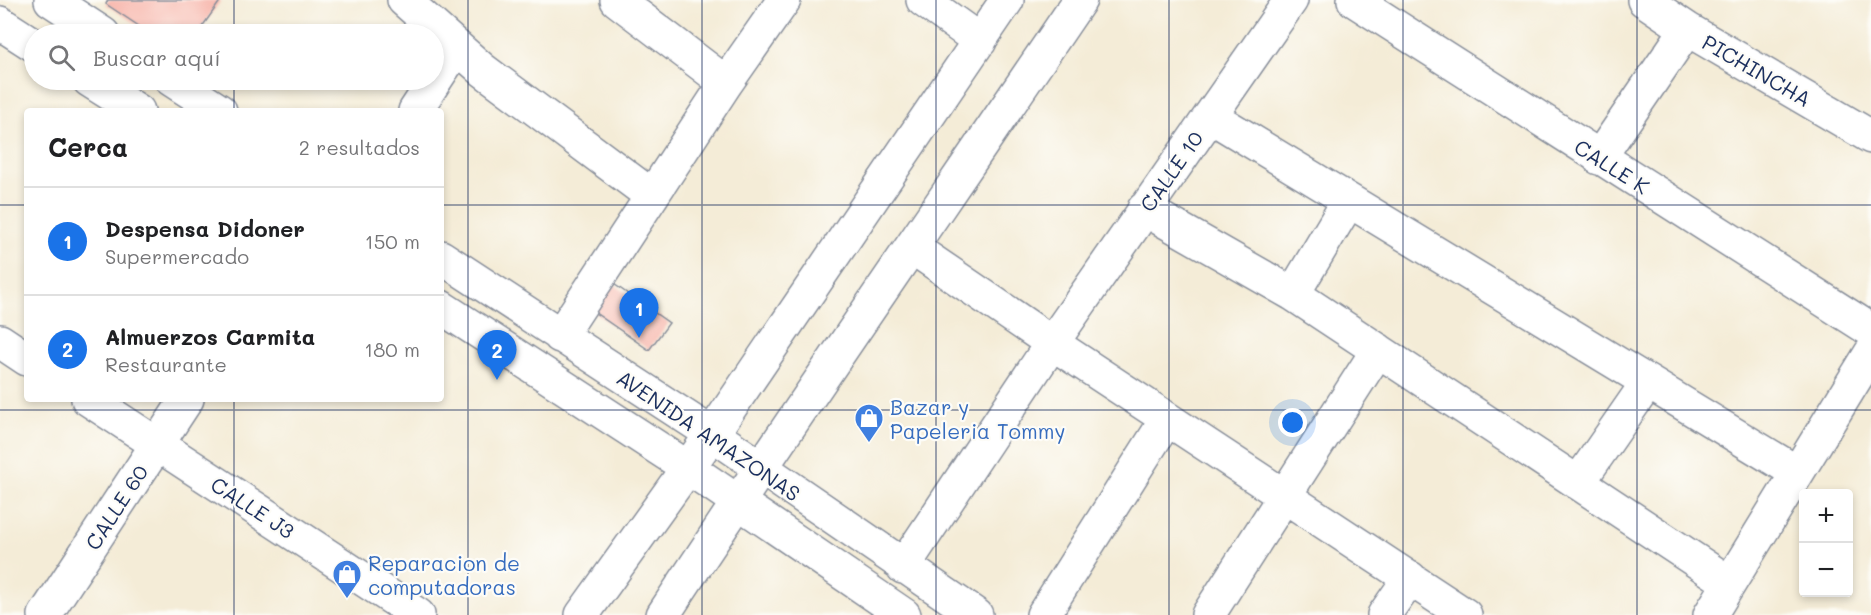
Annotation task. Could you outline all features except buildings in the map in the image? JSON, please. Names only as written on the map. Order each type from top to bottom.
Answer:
[{"type":"street","points":[[51,0],[93,18]]},
{"type":"street","points":[[404,0],[431,24]]},
{"type":"street","points":[[617,0],[726,83]]},
{"type":"street","points":[[560,336],[726,83],[784,0]]},
{"type":"street","points":[[923,0],[980,41]]},
{"type":"street","points":[[582,615],[712,434],[1007,0]]},
{"type":"street","points":[[663,615],[1080,0]]},
{"type":"street","name":"CALLE 10","points":[[903,567],[1052,343],[1291,0]]},
{"type":"street","name":"CALLE K","points":[[1354,0],[1871,330]]},
{"type":"street","name":"PICHINCHA","points":[[1644,0],[1687,29],[1871,137]]},
{"type":"street","points":[[0,23],[24,39]]},
{"type":"street","points":[[1599,158],[1687,29]]},
{"type":"street","points":[[444,35],[483,70],[652,196]]},
{"type":"street","points":[[444,67],[457,47]]},
{"type":"street","points":[[105,90],[133,108]]},
{"type":"street","points":[[187,90],[215,108]]},
{"type":"street","points":[[417,108],[429,90]]},
{"type":"street","points":[[1210,116],[1348,202],[1796,472]]},
{"type":"street","points":[[1293,294],[1348,202]]},
{"type":"street","points":[[1144,209],[1293,294],[1728,582]]},
{"type":"street","points":[[913,248],[1052,343],[1465,615]]},
{"type":"street","name":"AVENIDA AMAZONAS","points":[[444,259],[712,434],[976,615]]},
{"type":"street","name":"AVENIDA AMAZONAS","points":[[444,308],[687,467],[904,615]]},
{"type":"street","points":[[0,342],[24,357]]},
{"type":"street","points":[[1208,615],[1378,350]]},
{"type":"street","points":[[1710,615],[1728,582],[1871,353]]},
{"type":"street","points":[[1578,483],[1648,382]]},
{"type":"street","name":"CALLE J3","points":[[93,402],[418,615]]},
{"type":"street","name":"CALLE 60","points":[[45,615],[185,402]]},
{"type":"street","points":[[1043,615],[1167,419]]},
{"type":"street","points":[[1384,615],[1410,578]]},
{"type":"place","name":"Despensa Didoner","points":[[639,338]]},
{"type":"place","name":"Almuerzos Carmita","points":[[497,380]]},
{"type":"place","name":"Bazar y Papeleria Tommy","points":[[869,444]]},
{"type":"place","name":"Reparacion de computadoras","points":[[347,600]]}]
